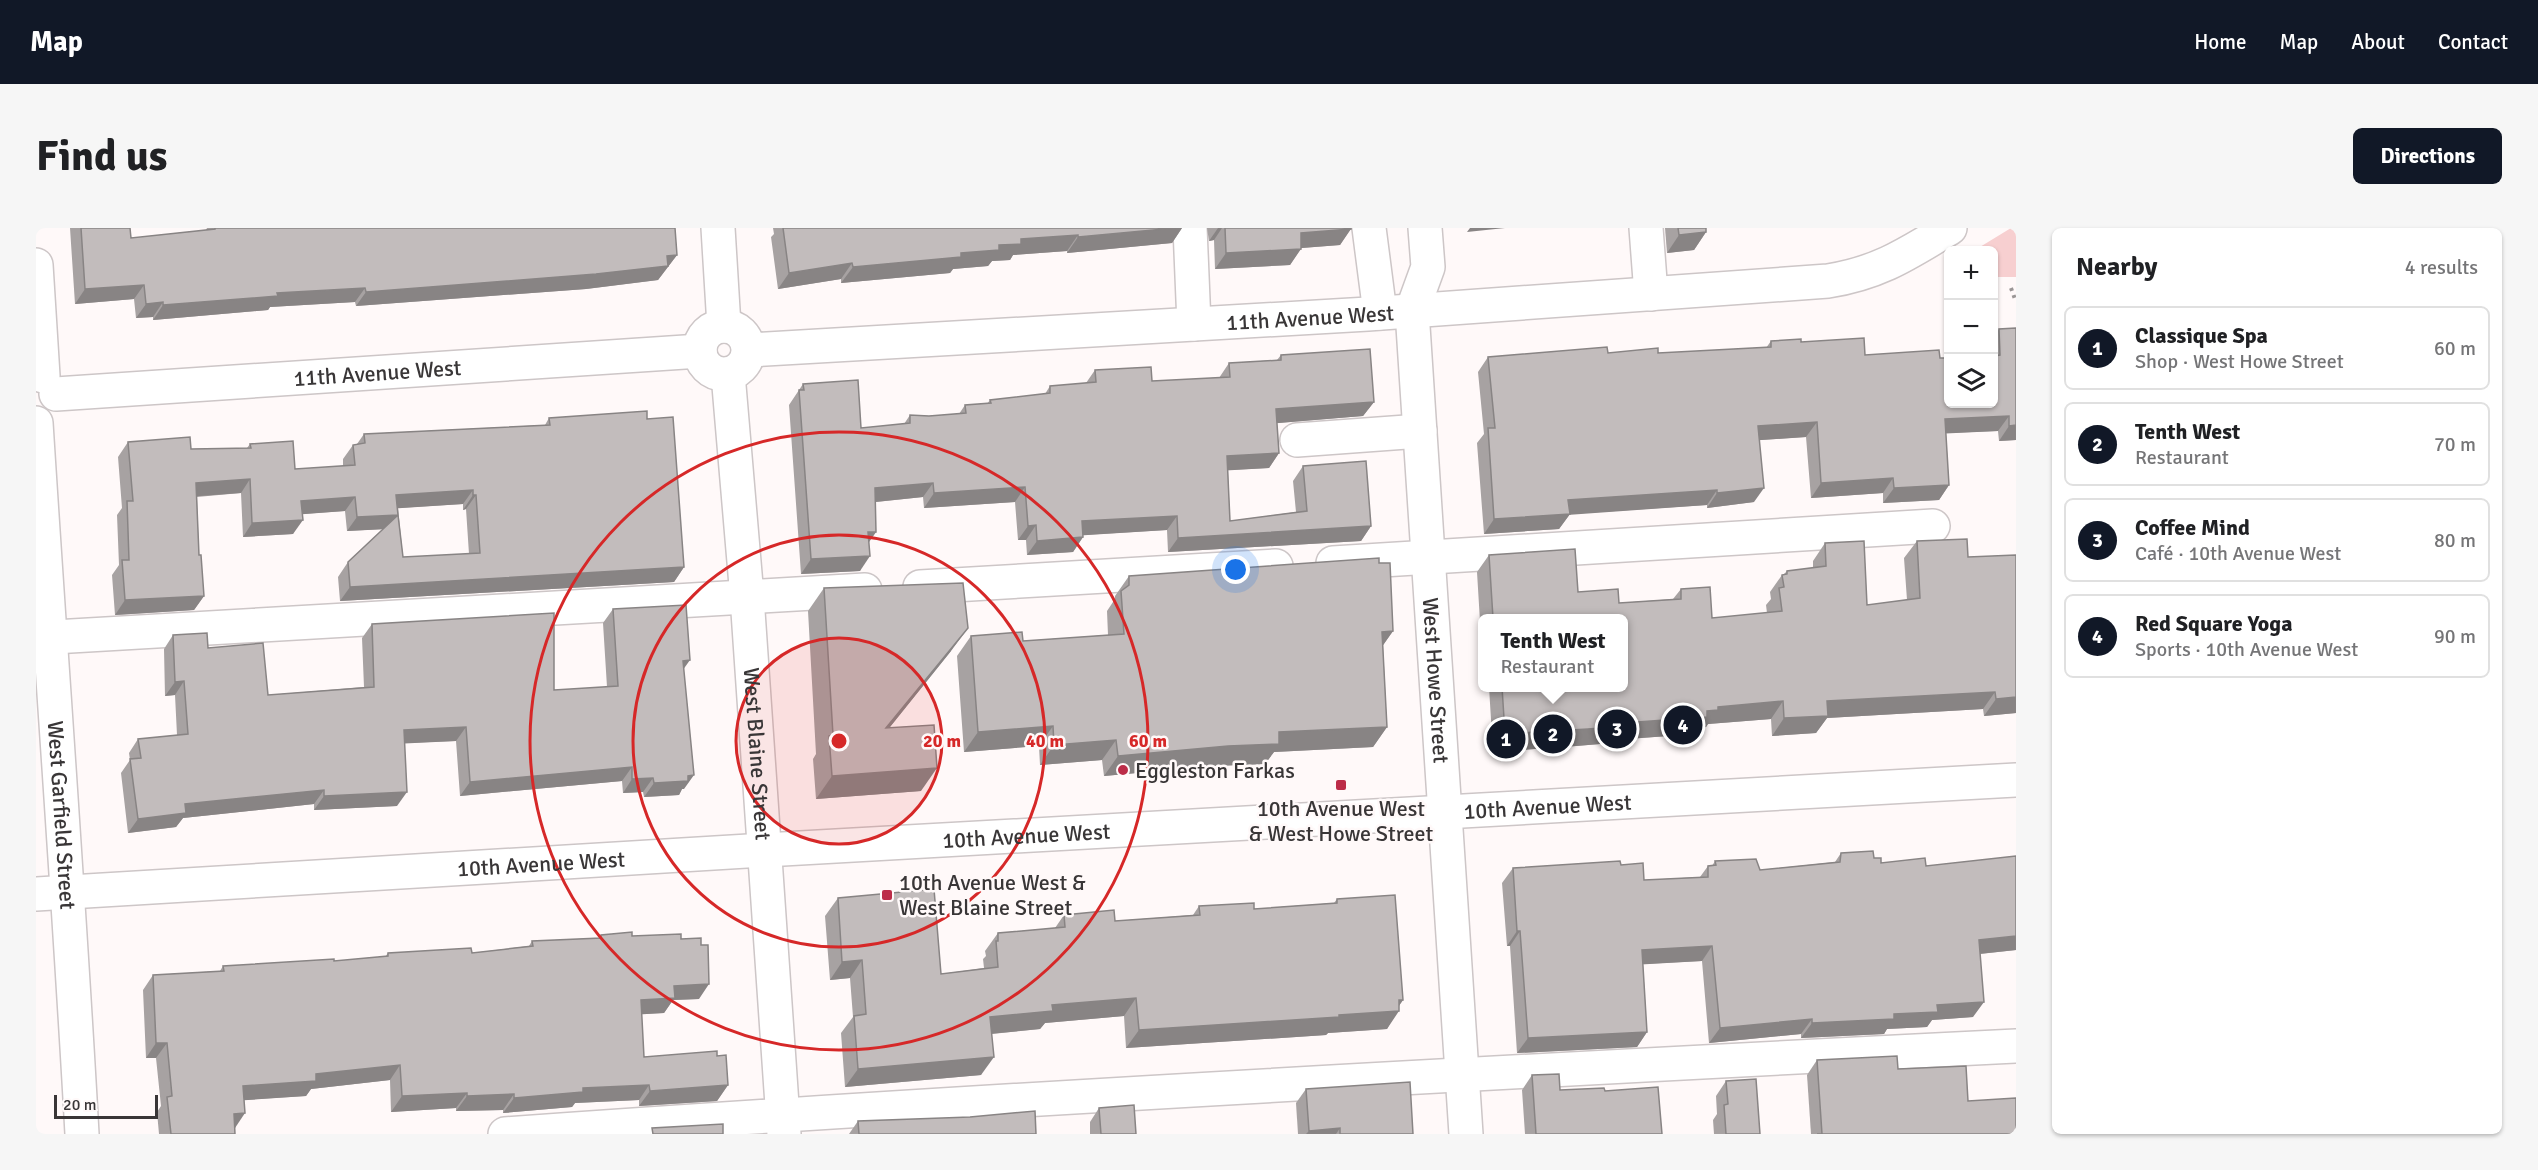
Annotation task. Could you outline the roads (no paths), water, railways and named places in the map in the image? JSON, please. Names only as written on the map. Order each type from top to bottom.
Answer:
[{"type":"street","points":[[718,228],[724,326]]},
{"type":"street","points":[[1190,228],[1194,324]]},
{"type":"street","points":[[1369,228],[1380,313]]},
{"type":"street","name":"West Howe Street","points":[[1425,228],[1428,267],[1412,311],[1466,1134]]},
{"type":"street","points":[[1646,228],[1651,294]]},
{"type":"street","name":"11th Avenue West","points":[[738,362],[1194,324],[1828,282],[1872,272],[1888,265],[1950,228]]},
{"type":"street","points":[[36,265],[43,390]]},
{"type":"street","points":[[724,326],[735,328],[747,339],[738,362],[716,372],[708,368],[700,351],[706,333],[712,328],[724,326]]},
{"type":"street","name":"11th Avenue West","points":[[43,390],[700,351]]},
{"type":"street","name":"West Blaine Street","points":[[738,362],[747,597],[784,1124]]},
{"type":"street","name":"West Garfield Street","points":[[36,423],[42,637],[69,892],[82,1134]]},
{"type":"street","points":[[1297,440],[1420,431]]},
{"type":"street","points":[[42,637],[1933,526]]},
{"type":"street","name":"10th Avenue West","points":[[36,894],[765,850],[2016,780]]},
{"type":"street","points":[[505,1134],[784,1124],[1461,1073],[2016,1047]]},
{"type":"place","name":"Red Square Yoga","points":[[1683,725]]},
{"type":"place","name":"Coffee Mind","points":[[1617,729]]},
{"type":"place","name":"Tenth West","points":[[1553,734]]},
{"type":"place","name":"Classique Spa","points":[[1506,739]]},
{"type":"place","name":"Eggleston Farkas","points":[[1123,770]]},
{"type":"place","name":"10th Avenue West & West Howe Street","points":[[1341,785]]},
{"type":"place","name":"10th Avenue West & West Blaine Street","points":[[887,895]]}]
